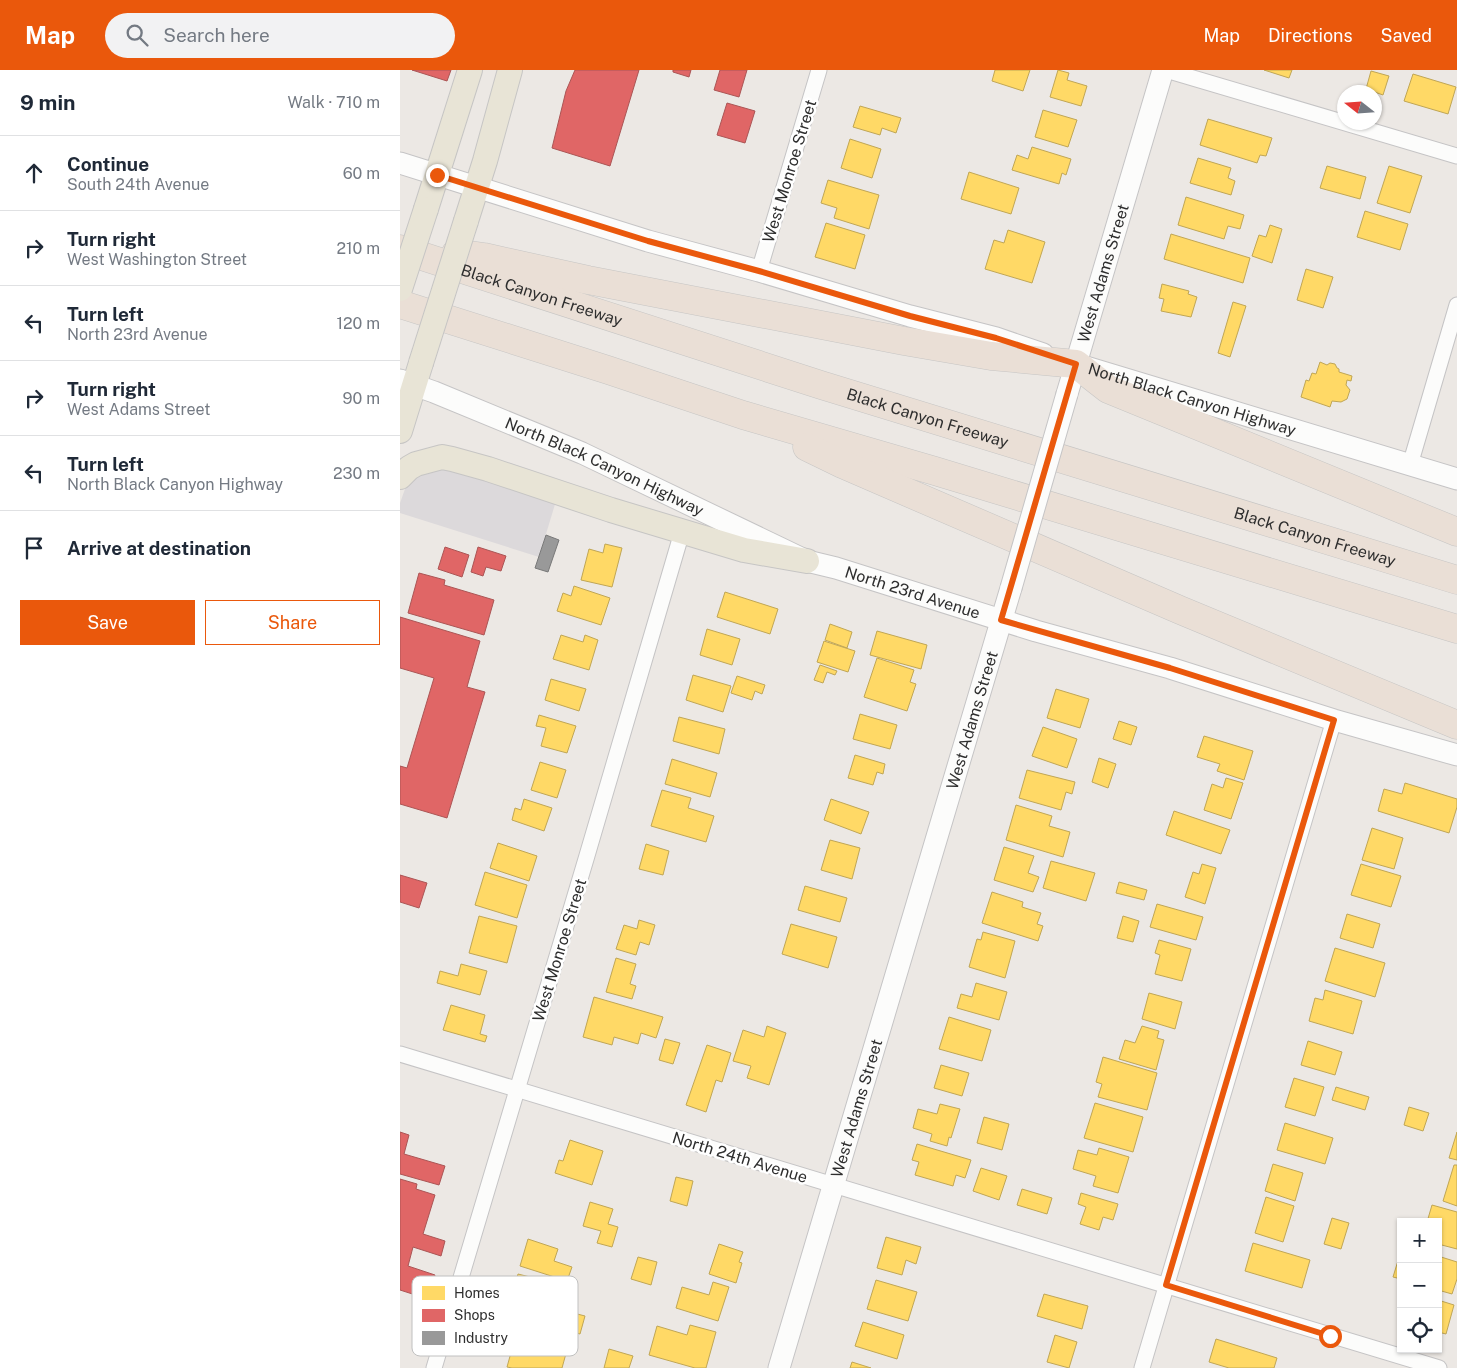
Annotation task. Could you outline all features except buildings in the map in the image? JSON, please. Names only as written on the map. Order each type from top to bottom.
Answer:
[{"type":"highway","points":[[400,247],[484,257],[914,343],[991,356],[1076,364],[1108,389],[1457,532]]},
{"type":"highway","name":"Black Canyon Freeway","points":[[400,247],[821,385],[1457,580]]},
{"type":"highway","points":[[400,304],[743,415],[1457,629]]},
{"type":"highway","points":[[743,415],[842,464],[1180,610],[1457,725]]},
{"type":"main road","points":[[400,289],[470,70]]},
{"type":"main road","points":[[400,430],[412,376],[466,221],[510,70]]},
{"type":"main road","name":"West Adams Street","points":[[779,1368],[1164,70]]},
{"type":"main road","name":"North Black Canyon Highway","points":[[400,163],[648,241],[759,271],[910,316],[996,338],[1457,479]]},
{"type":"main road","name":"North Black Canyon Highway","points":[[412,376],[582,453],[807,561]]},
{"type":"main road","points":[[400,477],[416,464],[442,457],[452,458],[744,550],[807,561]]},
{"type":"main road","name":"North 23rd Avenue","points":[[807,561],[836,568],[1001,620],[1170,668],[1334,720],[1457,755]]},
{"type":"street","name":"West Monroe Street","points":[[759,271],[819,70]]},
{"type":"street","points":[[1164,70],[1457,156]]},
{"type":"street","points":[[1410,465],[1457,305]]},
{"type":"street","name":"West Monroe Street","points":[[462,1276],[682,532]]},
{"type":"street","points":[[1142,1368],[1334,720]]},
{"type":"street","name":"North 24th Avenue","points":[[400,1054],[1439,1368]]},
{"type":"street","name":"West Monroe Street","points":[[434,1368],[438,1356]]},
{"type":"shaded area","points":[[446,469],[556,501],[539,557],[400,513],[400,503],[405,489],[413,478],[429,471]]},
{"type":"route","points":[[437,175],[648,241],[759,271],[910,316],[996,338],[1076,364],[1001,620],[1170,668],[1334,720],[1166,1285],[1330,1336]]}]
